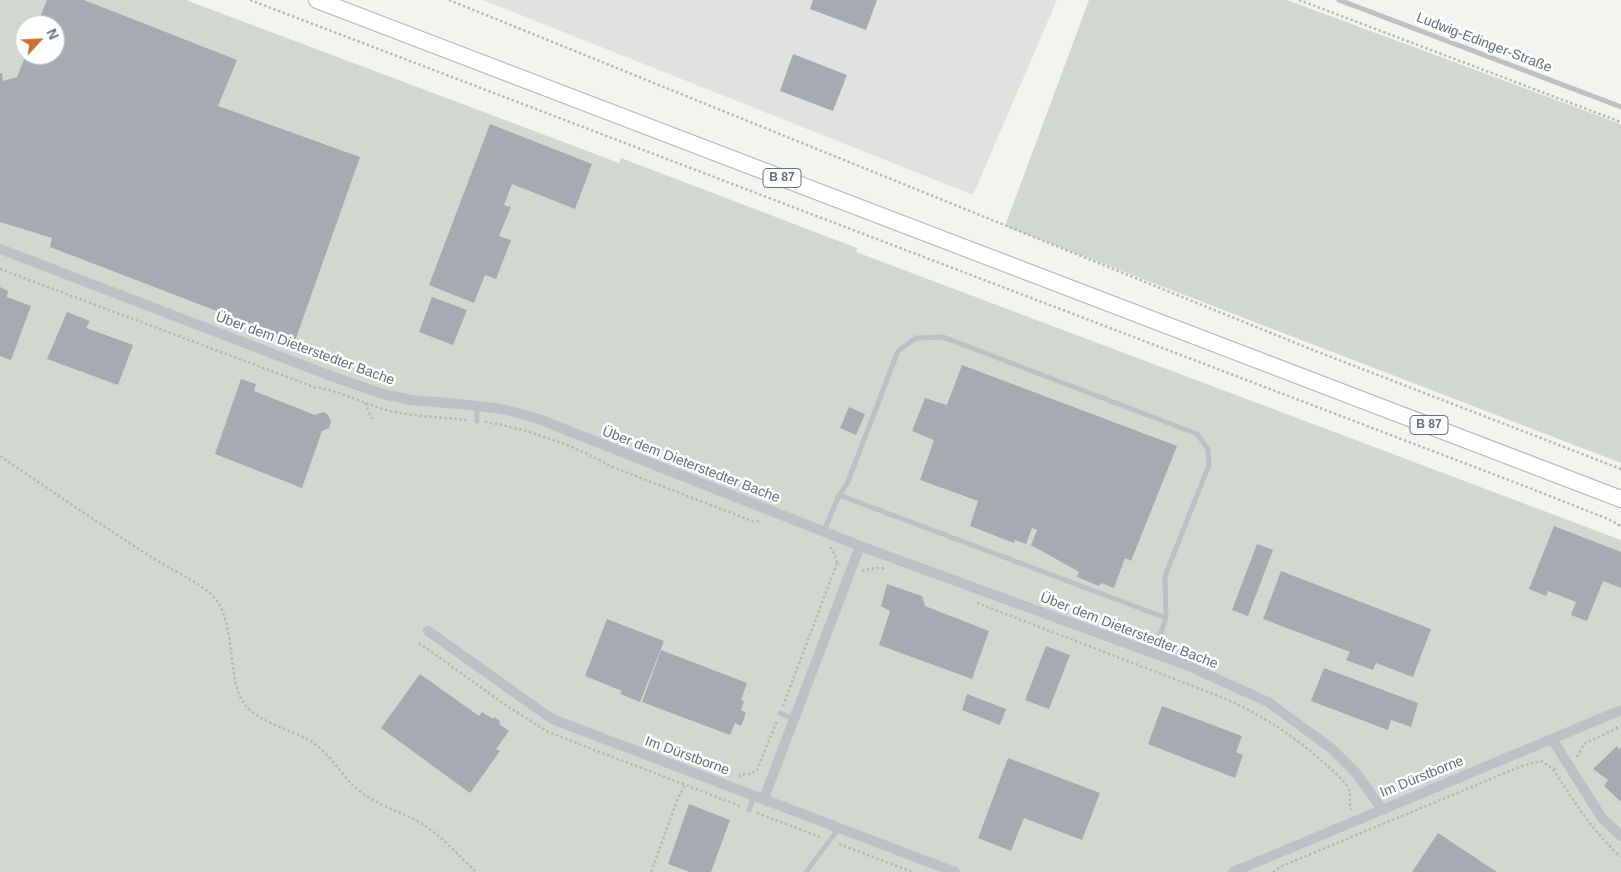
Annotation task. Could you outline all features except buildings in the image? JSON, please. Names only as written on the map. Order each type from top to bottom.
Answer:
[{"type":"main road","name":"B 87","points":[[317,0],[1621,499]]},
{"type":"street","name":"Über dem Dieterstedter Bache","points":[[0,249],[382,394],[411,400],[478,405],[536,418],[860,546],[1186,665],[1268,702],[1331,748],[1356,773],[1382,808]]},
{"type":"street","points":[[759,797],[794,719],[860,546]]},
{"type":"street","name":"Im Dürstborne","points":[[428,631],[552,718],[691,773],[954,872]]},
{"type":"street","name":"Im Dürstborne","points":[[1238,871],[1382,808],[1621,710]]},
{"type":"street","points":[[1552,739],[1602,818],[1621,836]]},
{"type":"lane","name":"Ludwig-Edinger-Straße","points":[[1339,0],[1621,107]]},
{"type":"lane","points":[[824,532],[839,495],[847,484],[898,352],[916,338],[943,337],[952,340],[1197,434],[1208,448],[1209,465],[1165,576],[1166,618],[1154,653]]},
{"type":"lane","points":[[477,420],[478,405]]},
{"type":"lane","points":[[839,495],[1166,618]]},
{"type":"lane","points":[[780,714],[794,719]]},
{"type":"lane","points":[[749,810],[759,797]]},
{"type":"lane","points":[[806,872],[839,828]]},
{"type":"path","points":[[250,0],[1490,473],[1608,519],[1621,526]]},
{"type":"path","points":[[449,0],[1304,347],[1621,469]]},
{"type":"path","points":[[1300,0],[1621,122]]},
{"type":"path","points":[[0,269],[314,388],[326,388],[365,403],[407,414],[477,420],[514,428],[596,458],[610,466],[752,521],[763,521]]},
{"type":"path","points":[[365,403],[372,421]]},
{"type":"path","points":[[0,456],[153,558],[201,587],[216,599],[224,612],[238,689],[246,706],[272,724],[312,742],[329,756],[361,792],[386,808],[418,822],[430,830],[476,872]]},
{"type":"path","points":[[730,802],[740,775],[751,774],[760,765],[837,563],[831,548],[823,543]]},
{"type":"path","points":[[837,563],[858,572],[875,568],[886,568]]},
{"type":"path","points":[[974,601],[1221,697],[1270,720],[1306,747],[1348,786],[1350,806],[1362,833]]},
{"type":"path","points":[[1273,872],[1282,866],[1522,766],[1541,761],[1553,769],[1567,764],[1578,755],[1584,744],[1621,726]]},
{"type":"path","points":[[652,872],[678,798],[691,773]]},
{"type":"shaded area","points":[[0,0],[186,0],[619,163],[621,158],[857,248],[856,252],[1621,540],[1621,872],[0,872]]},
{"type":"shaded area","points":[[483,0],[1057,0],[973,195]]},
{"type":"shaded area","points":[[1089,0],[1287,0],[1621,124],[1621,463],[1005,226]]}]
